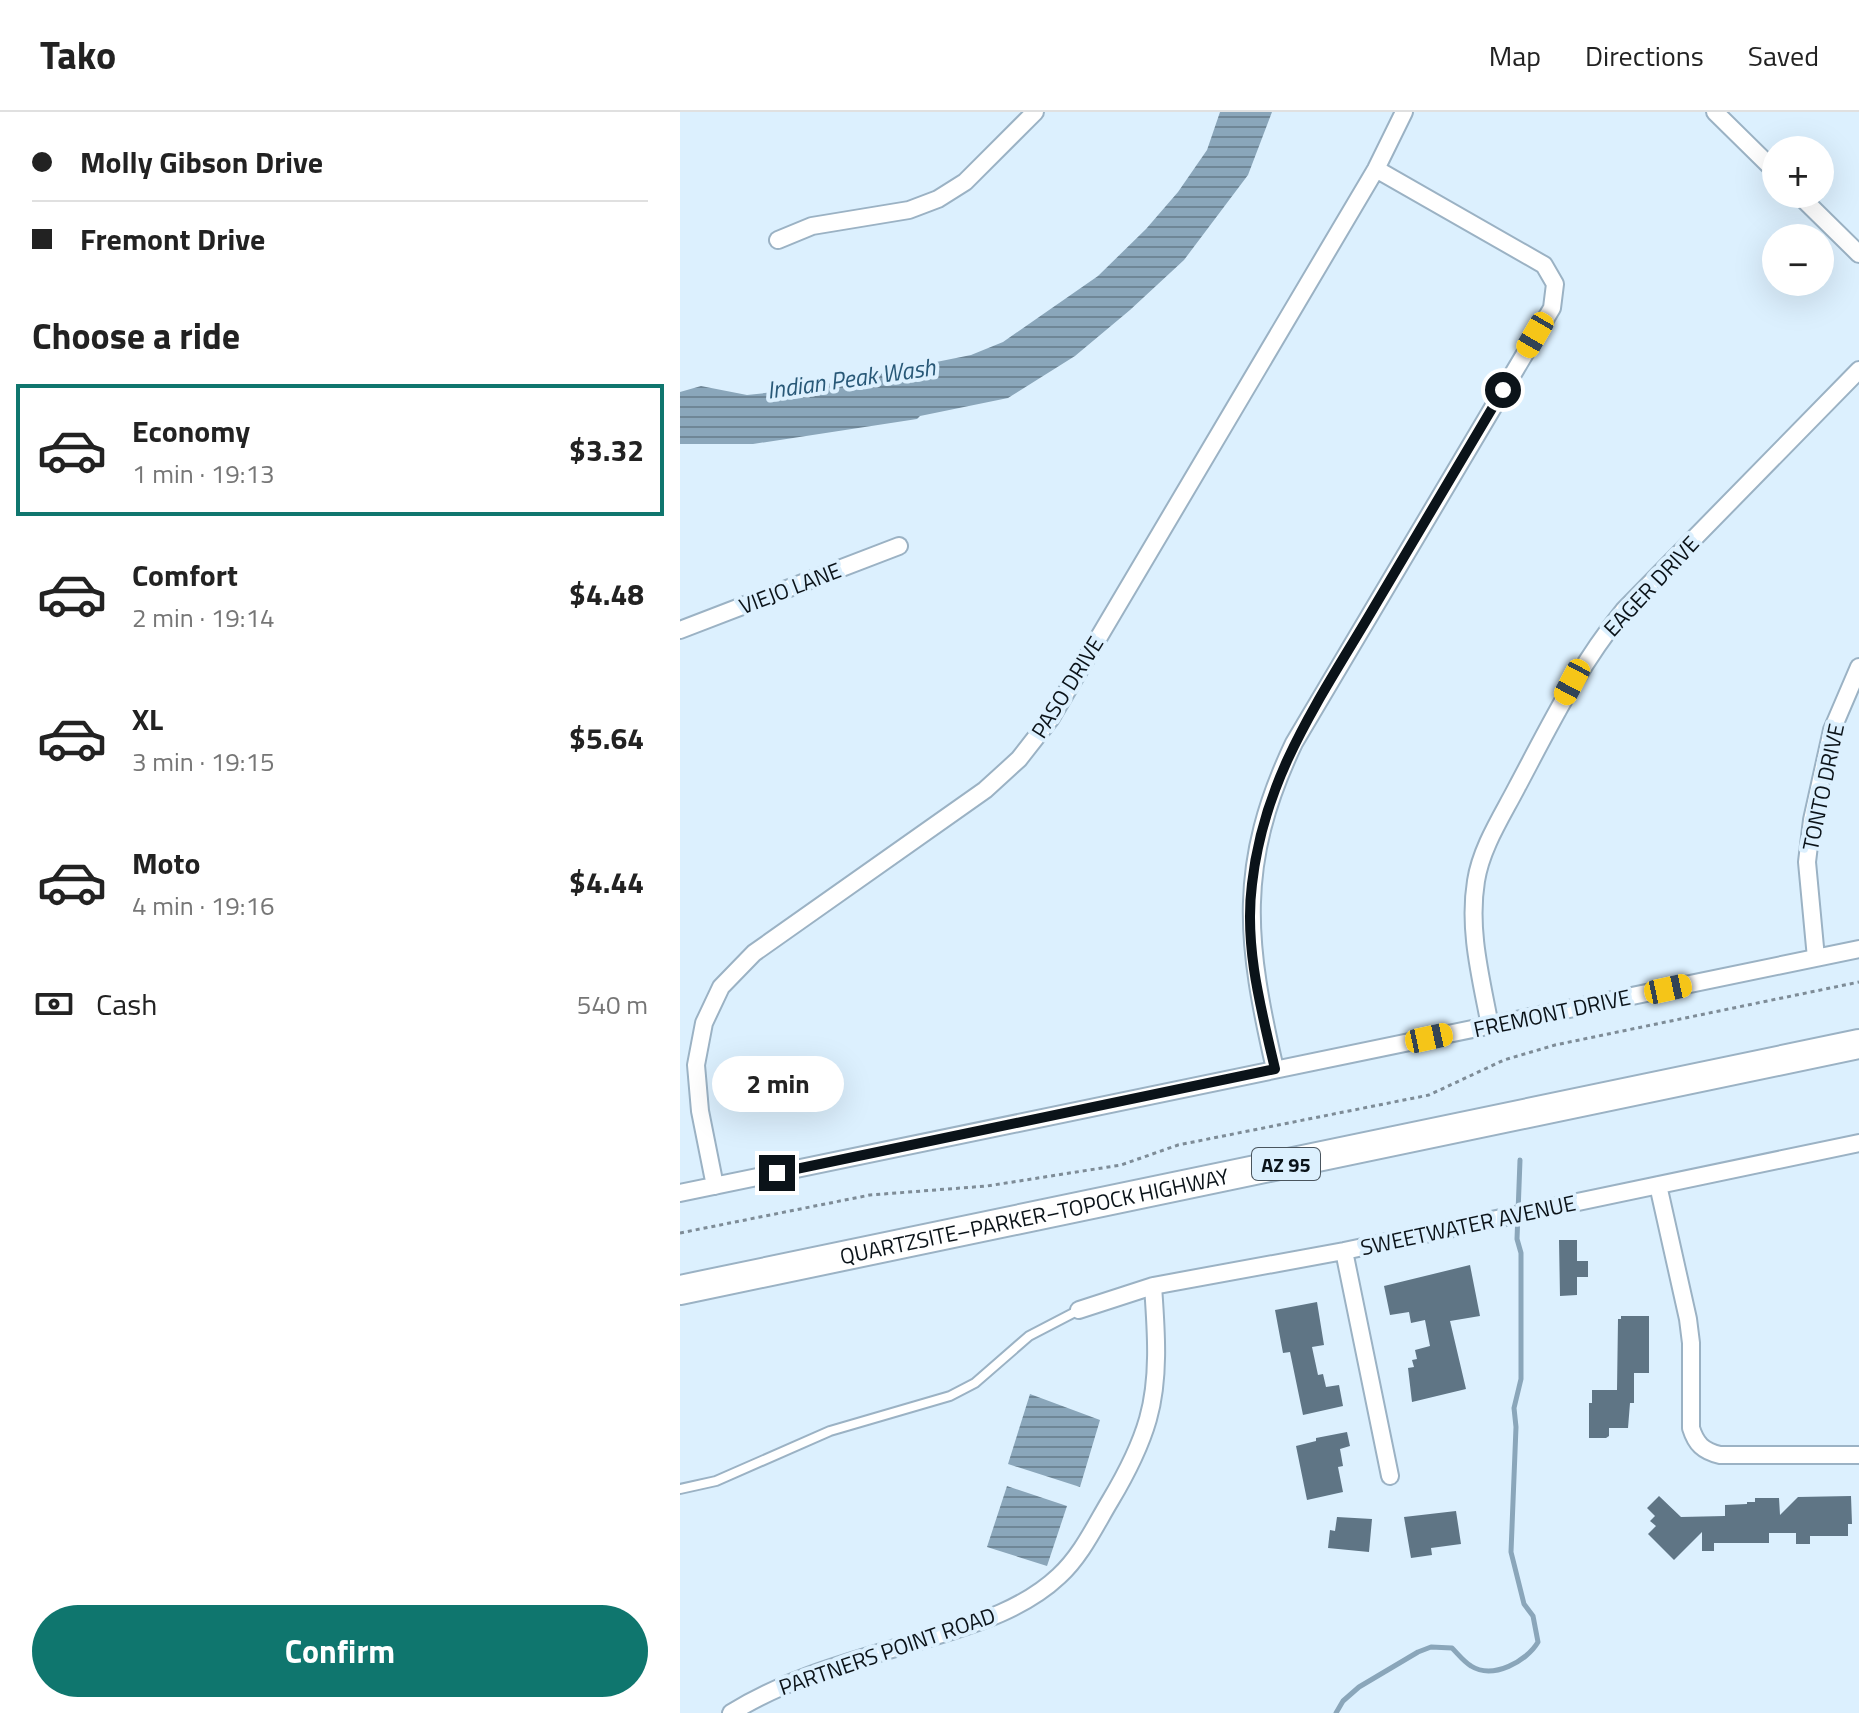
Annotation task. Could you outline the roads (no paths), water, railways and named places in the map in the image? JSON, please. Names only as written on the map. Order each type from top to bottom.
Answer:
[{"type":"highway","name":"QUARTZSITE–PARKER–TOPOCK HIGHWAY","points":[[680,1290],[1859,1044]]},
{"type":"street","points":[[778,240],[812,226],[909,210],[938,199],[965,182],[1035,112]]},
{"type":"street","name":"PASO DRIVE","points":[[715,1186],[700,1111],[696,1065],[704,1023],[721,987],[754,953],[985,790],[1019,759],[1051,718],[1376,169],[1404,112]]},
{"type":"street","points":[[1715,112],[1762,158]]},
{"type":"street","points":[[1275,1069],[1257,992],[1251,888],[1257,845],[1276,780],[1294,743],[1552,308],[1555,284],[1544,265],[1376,169]]},
{"type":"street","points":[[1812,208],[1859,254]]},
{"type":"street","name":"EAGER DRIVE","points":[[1490,1026],[1476,953],[1476,879],[1493,834],[1572,682],[1624,610],[1859,370]]},
{"type":"street","name":"VIEJO LANE","points":[[680,630],[899,546]]},
{"type":"street","name":"TONTO DRIVE","points":[[1816,958],[1807,862],[1812,820],[1832,730],[1859,667]]},
{"type":"street","name":"FREMONT DRIVE","points":[[680,1193],[1859,949]]},
{"type":"street","name":"SWEETWATER AVENUE","points":[[1079,1310],[1153,1286],[1344,1251],[1859,1143]]},
{"type":"street","points":[[1658,1185],[1688,1319],[1691,1428],[1695,1439],[1706,1452],[1720,1455],[1859,1455]]},
{"type":"street","points":[[1344,1251],[1390,1476]]},
{"type":"street","name":"PARTNERS POINT ROAD","points":[[731,1713],[757,1697],[796,1680],[976,1623],[1021,1604],[1060,1576],[1120,1484],[1148,1418],[1156,1352],[1153,1286]]},
{"type":"lane","points":[[680,1489],[716,1481],[830,1431],[950,1396],[975,1383],[1029,1336],[1079,1310]]},
{"type":"water","points":[[1220,112],[1272,112],[1248,175],[1184,260],[1075,356],[1008,398],[917,419],[753,444],[680,444],[680,392],[701,386],[747,395],[802,389],[971,355],[1003,342],[1098,276],[1146,229],[1178,192],[1207,150]]},
{"type":"water","points":[[1030,1394],[1100,1420],[1080,1487],[1008,1464]]},
{"type":"water","points":[[1007,1486],[1067,1506],[1047,1566],[987,1547]]},
{"type":"waterway","points":[[1336,1713],[1343,1701],[1359,1687],[1431,1647],[1452,1648],[1471,1666],[1489,1671],[1518,1662],[1538,1642],[1533,1616],[1524,1604],[1511,1552],[1514,1408],[1521,1379],[1521,1253],[1517,1239],[1520,1160]]},
{"type":"water label","name":"Indian Peak Wash","points":[[851,378]]}]
